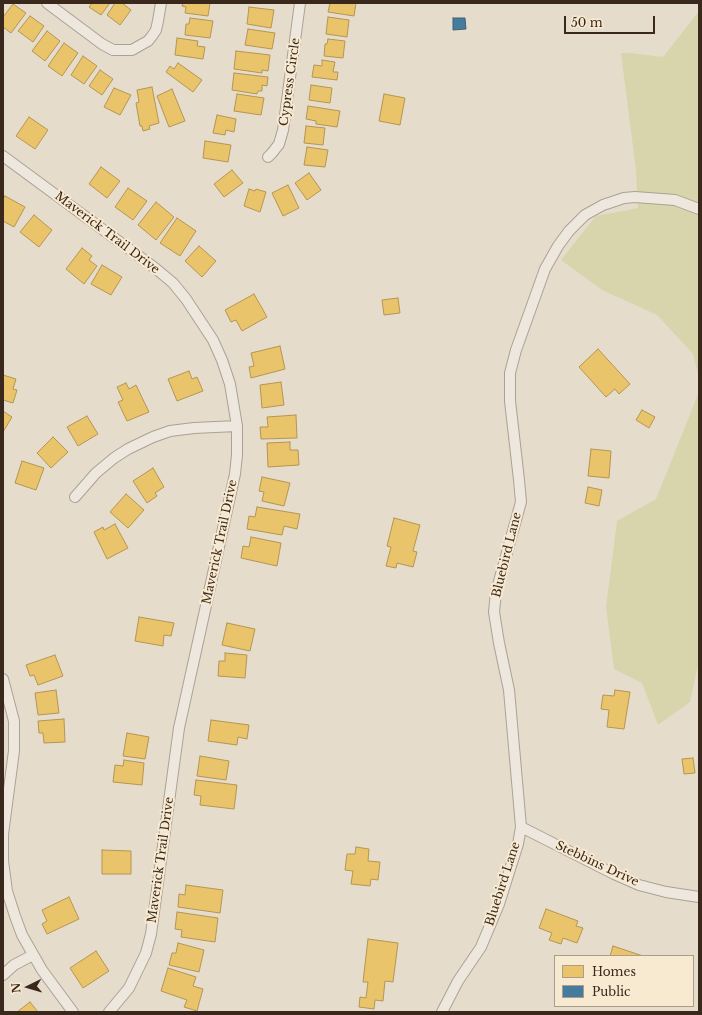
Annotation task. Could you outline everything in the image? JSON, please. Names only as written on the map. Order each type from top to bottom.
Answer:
[{"type":"street","points":[[47,3],[102,44],[113,50],[132,50],[148,41],[156,30],[161,3]]},
{"type":"street","name":"Cypress Circle","points":[[268,157],[279,144],[284,130],[300,3]]},
{"type":"street","name":"Maverick Trail Drive","points":[[3,156],[155,268],[172,283],[186,299],[213,340],[222,360],[231,391],[237,426],[237,455],[235,474],[179,728],[151,934],[146,953],[129,988],[109,1012]]},
{"type":"street","name":"Bluebird Lane","points":[[442,1012],[458,981],[481,947],[499,904],[518,844],[521,827],[509,690],[494,612],[496,592],[521,502],[520,480],[510,401],[510,373],[514,358],[545,269],[558,246],[569,231],[585,215],[603,205],[624,198],[675,200],[699,209]]},
{"type":"street","points":[[75,497],[96,473],[114,458],[152,437],[170,431],[194,428],[237,426]]},
{"type":"street","points":[[3,679],[14,721],[14,751],[4,834],[3,860],[7,891],[22,934],[33,955],[52,985],[73,1012]]},
{"type":"street","name":"Stebbins Drive","points":[[521,827],[639,885],[666,892],[699,896]]},
{"type":"street","points":[[3,976],[14,965],[33,955]]},
{"type":"shaded area","points":[[699,11],[699,378],[693,354],[657,315],[602,290],[561,260],[596,216],[638,208],[636,171],[621,53],[663,57]]},
{"type":"shaded area","points":[[699,392],[699,661],[690,702],[658,725],[642,683],[614,669],[606,607],[617,521],[656,499]]},
{"type":"building: Homes","points":[[92,3],[110,3],[101,15],[89,7]]},
{"type":"building: Homes","points":[[115,3],[122,3],[131,10],[120,25],[107,15]]},
{"type":"building: Homes","points":[[183,3],[210,3],[208,16],[185,13],[186,7],[182,6]]},
{"type":"building: Homes","points":[[330,3],[356,3],[354,16],[328,12]]},
{"type":"building: Homes","points":[[13,4],[26,13],[11,33],[3,27],[3,17]]},
{"type":"building: Homes","points":[[249,7],[274,10],[271,28],[247,24]]},
{"type":"building: Homes","points":[[30,16],[44,26],[33,42],[18,31]]},
{"type":"building: Homes","points":[[328,17],[349,20],[347,37],[326,34]]},
{"type":"building: Homes","points":[[190,18],[213,21],[210,38],[185,35],[186,24],[189,24]]},
{"type":"building: Homes","points":[[248,29],[275,33],[272,49],[245,45]]},
{"type":"building: Homes","points":[[47,31],[60,41],[45,61],[32,51]]},
{"type":"building: Homes","points":[[177,38],[198,41],[197,46],[205,47],[203,59],[175,55]]},
{"type":"building: Homes","points":[[328,39],[345,41],[343,58],[324,56],[325,44],[327,44]]},
{"type":"building: Homes","points":[[64,43],[78,53],[62,76],[48,66]]},
{"type":"building: Homes","points":[[236,51],[270,55],[268,71],[262,70],[262,73],[234,69]]},
{"type":"building: Homes","points":[[83,56],[97,66],[84,84],[71,75]]},
{"type":"building: Homes","points":[[322,60],[335,62],[333,72],[338,72],[337,80],[312,77],[314,65],[322,66]]},
{"type":"building: Homes","points":[[178,63],[202,80],[193,92],[166,72],[170,66],[174,69]]},
{"type":"building: Homes","points":[[100,70],[113,79],[102,95],[89,86]]},
{"type":"building: Homes","points":[[234,73],[268,77],[267,86],[262,85],[262,91],[258,91],[257,94],[232,90]]},
{"type":"building: Homes","points":[[311,85],[332,88],[330,103],[309,100]]},
{"type":"building: Homes","points":[[152,87],[159,123],[149,126],[150,129],[143,131],[142,126],[140,126],[136,103],[139,102],[137,90]]},
{"type":"building: Homes","points":[[114,88],[131,95],[120,115],[104,107]]},
{"type":"building: Homes","points":[[172,89],[185,121],[169,127],[157,96]]},
{"type":"building: Homes","points":[[237,94],[264,98],[261,115],[234,111]]},
{"type":"building: Homes","points":[[384,94],[405,98],[400,125],[379,121]]},
{"type":"building: Homes","points":[[308,106],[340,111],[337,127],[316,124],[316,121],[306,119]]},
{"type":"building: Homes","points":[[217,115],[236,119],[234,132],[226,130],[225,135],[213,133]]},
{"type":"building: Homes","points":[[29,117],[48,130],[35,149],[16,136]]},
{"type":"building: Homes","points":[[306,126],[325,128],[323,145],[304,143]]},
{"type":"building: Homes","points":[[205,141],[231,145],[228,162],[203,158]]},
{"type":"building: Homes","points":[[307,147],[328,150],[325,167],[304,165]]},
{"type":"building: Homes","points":[[101,167],[120,181],[107,198],[89,184]]},
{"type":"building: Homes","points":[[232,170],[243,183],[224,197],[214,184]]},
{"type":"building: Homes","points":[[309,173],[321,190],[307,200],[295,183]]},
{"type":"building: Homes","points":[[288,185],[299,208],[283,216],[272,193]]},
{"type":"building: Homes","points":[[128,188],[147,201],[133,220],[115,207]]},
{"type":"building: Homes","points":[[249,189],[255,191],[256,189],[266,192],[260,212],[244,206]]},
{"type":"building: Homes","points":[[5,196],[25,207],[14,227],[3,221],[3,199]]},
{"type":"building: Homes","points":[[156,202],[174,217],[156,240],[138,225]]},
{"type":"building: Homes","points":[[34,215],[52,230],[39,247],[20,232]]},
{"type":"building: Homes","points":[[177,218],[196,231],[180,256],[160,243]]},
{"type":"building: Homes","points":[[199,246],[216,261],[202,277],[185,261]]},
{"type":"building: Homes","points":[[82,248],[92,256],[89,260],[97,266],[84,284],[66,269]]},
{"type":"building: Homes","points":[[102,265],[122,277],[111,295],[91,284]]},
{"type":"building: Homes","points":[[254,294],[267,317],[242,331],[236,320],[231,322],[225,310]]},
{"type":"building: Homes","points":[[398,298],[400,313],[384,315],[382,300]]},
{"type":"building: Homes","points":[[280,346],[285,369],[251,378],[249,367],[254,366],[251,353]]},
{"type":"building: Homes","points":[[598,349],[630,384],[619,394],[615,389],[606,397],[579,367]]},
{"type":"building: Homes","points":[[189,371],[192,379],[197,377],[203,391],[177,401],[168,379]]},
{"type":"building: Homes","points":[[3,375],[16,379],[13,389],[17,390],[13,403],[3,400]]},
{"type":"building: Homes","points":[[281,382],[284,405],[262,408],[260,385]]},
{"type":"building: Homes","points":[[126,383],[129,389],[136,385],[149,412],[127,421],[118,402],[123,400],[117,387]]},
{"type":"building: Homes","points":[[642,410],[655,417],[649,428],[636,420]]},
{"type":"building: Homes","points":[[3,411],[12,417],[3,432]]},
{"type":"building: Homes","points":[[296,415],[297,438],[261,439],[260,427],[268,427],[267,417]]},
{"type":"building: Homes","points":[[87,416],[98,434],[78,446],[67,427]]},
{"type":"building: Homes","points":[[53,437],[68,452],[51,468],[37,453]]},
{"type":"building: Homes","points":[[290,442],[290,450],[298,450],[299,465],[268,467],[267,443]]},
{"type":"building: Homes","points":[[591,449],[611,451],[609,478],[588,476]]},
{"type":"building: Homes","points":[[22,461],[44,468],[36,490],[15,483]]},
{"type":"building: Homes","points":[[153,468],[164,487],[155,493],[157,496],[147,503],[133,481]]},
{"type":"building: Homes","points":[[262,477],[290,483],[284,506],[262,501],[264,492],[259,491]]},
{"type":"building: Homes","points":[[588,487],[602,490],[599,506],[585,503]]},
{"type":"building: Homes","points":[[126,494],[144,510],[128,528],[110,512]]},
{"type":"building: Homes","points":[[257,507],[300,514],[297,529],[284,526],[282,535],[247,529],[249,516],[255,517]]},
{"type":"building: Homes","points":[[394,518],[420,525],[413,551],[417,552],[413,567],[397,563],[396,568],[386,566],[391,547],[387,546]]},
{"type":"building: Homes","points":[[115,524],[128,548],[107,559],[94,532],[103,527],[104,530]]},
{"type":"building: Homes","points":[[251,537],[281,543],[277,566],[241,558],[243,546],[249,547]]},
{"type":"building: Homes","points":[[139,617],[174,623],[171,636],[164,635],[163,646],[135,641]]},
{"type":"building: Homes","points":[[227,623],[255,629],[250,651],[222,645]]},
{"type":"building: Homes","points":[[225,653],[247,655],[245,678],[218,676],[219,661],[225,661]]},
{"type":"building: Homes","points":[[55,655],[63,676],[38,685],[34,675],[30,676],[26,665]]},
{"type":"building: Homes","points":[[56,690],[59,713],[38,715],[35,693]]},
{"type":"building: Homes","points":[[615,690],[630,692],[624,729],[607,727],[609,710],[601,709],[603,695],[614,696]]},
{"type":"building: Homes","points":[[64,719],[65,742],[44,743],[43,733],[39,733],[38,721]]},
{"type":"building: Homes","points":[[211,720],[249,725],[247,739],[238,737],[237,745],[208,741]]},
{"type":"building: Homes","points":[[127,733],[149,737],[145,759],[123,756]]},
{"type":"building: Homes","points":[[200,756],[229,761],[226,780],[197,776]]},
{"type":"building: Homes","points":[[693,758],[695,773],[684,774],[682,759]]},
{"type":"building: Homes","points":[[124,760],[144,763],[142,785],[113,782],[115,765],[123,766]]},
{"type":"building: Homes","points":[[196,780],[237,785],[234,809],[200,805],[201,796],[194,795]]},
{"type":"building: Homes","points":[[356,847],[369,849],[368,861],[380,862],[378,880],[371,879],[370,886],[351,884],[353,871],[345,870],[347,854],[355,854]]},
{"type":"building: Homes","points":[[102,850],[131,851],[131,874],[102,874]]},
{"type":"building: Homes","points":[[186,885],[223,890],[220,913],[178,907],[179,894],[185,895]]},
{"type":"building: Homes","points":[[69,897],[79,919],[47,934],[42,924],[47,921],[42,910]]},
{"type":"building: Homes","points":[[546,909],[578,921],[576,926],[583,928],[577,943],[563,938],[561,944],[549,940],[552,933],[539,928]]},
{"type":"building: Homes","points":[[177,912],[218,918],[215,942],[181,937],[182,930],[175,929]]},
{"type":"building: Homes","points":[[368,939],[398,943],[393,982],[385,981],[383,1001],[375,1000],[374,1009],[359,1007],[360,997],[366,998],[368,982],[363,982]]},
{"type":"building: Homes","points":[[178,943],[204,950],[199,972],[169,965],[172,953],[176,953]]},
{"type":"building: Homes","points":[[613,946],[640,955],[610,955]]},
{"type":"building: Homes","points":[[96,951],[109,971],[83,988],[70,968]]},
{"type":"building: Homes","points":[[168,968],[196,977],[193,986],[203,989],[197,1011],[184,1007],[187,1000],[161,991]]},
{"type":"building: Homes","points":[[30,1002],[38,1012],[17,1012]]},
{"type":"building: Public","points":[[453,18],[465,18],[466,29],[453,30]]}]
